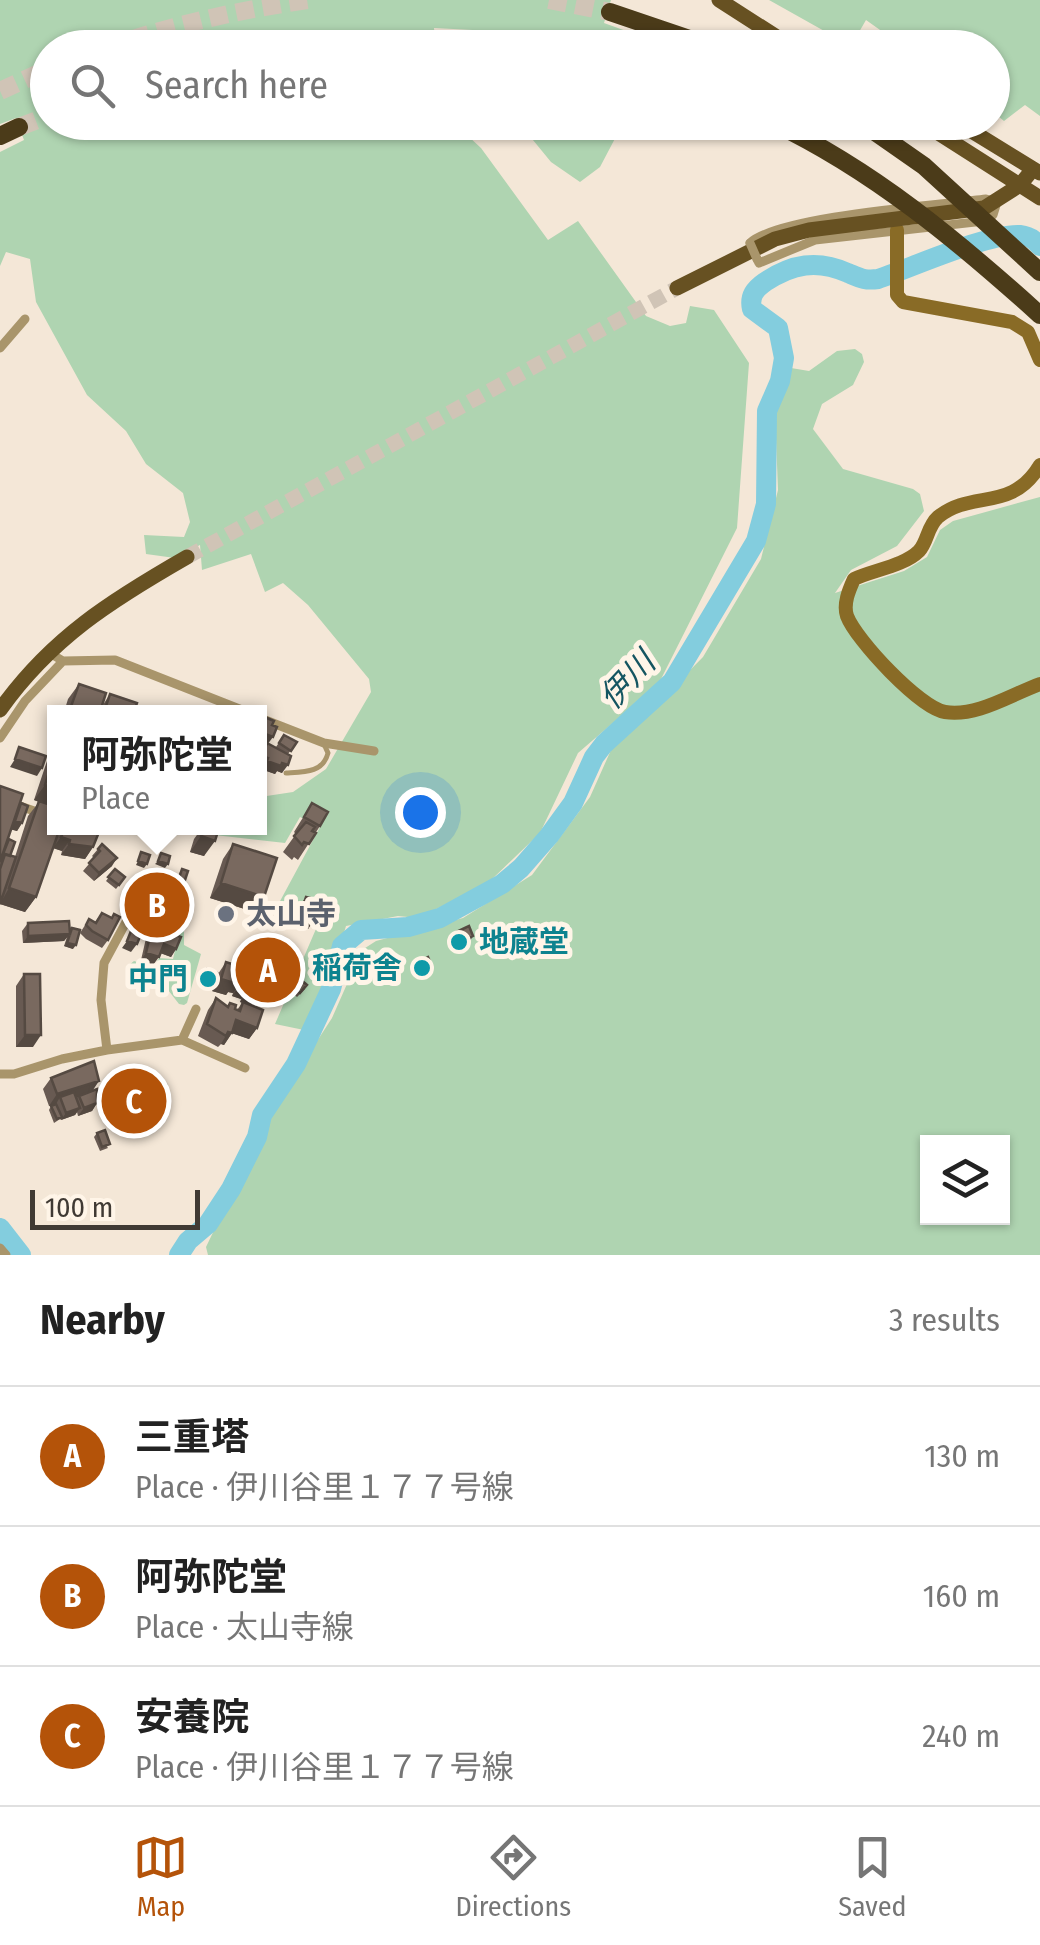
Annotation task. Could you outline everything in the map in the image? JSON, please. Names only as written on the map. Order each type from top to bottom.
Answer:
[{"type":"highway","points":[[610,12],[663,30]]},
{"type":"highway","points":[[0,136],[19,127]]},
{"type":"highway","points":[[805,140],[905,201],[1040,315]]},
{"type":"highway","points":[[887,140],[924,166],[1040,272]]},
{"type":"main road","points":[[718,0],[766,30]]},
{"type":"main road","points":[[948,140],[1040,198]]},
{"type":"main road","points":[[677,288],[775,239],[809,230],[984,208],[997,202],[1037,171],[986,140]]},
{"type":"main road","points":[[0,710],[68,633],[187,557]]},
{"type":"street","points":[[986,199],[997,202],[993,215],[984,221],[897,230],[815,240],[758,261],[750,243],[786,226],[986,199]]},
{"type":"street","points":[[897,230],[897,295],[910,305],[1012,322],[1028,332],[1040,360]]},
{"type":"street","points":[[0,348],[25,319]]},
{"type":"street","points":[[1040,466],[1024,488],[953,509],[937,518],[924,546],[913,556],[854,579],[847,594],[846,614],[910,693],[941,712],[979,709],[1040,684]]},
{"type":"street","points":[[48,652],[63,661],[115,660],[229,705]]},
{"type":"street","points":[[0,738],[25,700],[63,661]]},
{"type":"street","points":[[267,721],[324,744],[374,752]]},
{"type":"street","points":[[0,799],[47,816]]},
{"type":"street","points":[[107,1050],[101,1000],[104,962],[132,910]]},
{"type":"street","points":[[182,1040],[196,1010]]},
{"type":"street","points":[[0,1074],[14,1074],[62,1058],[182,1040],[245,1068]]},
{"type":"street","points":[[0,1248],[6,1255]]},
{"type":"lane","points":[[286,773],[319,768],[328,752],[324,744]]},
{"type":"green space","points":[[0,0],[611,0],[604,23],[623,30],[30,30],[30,140],[472,140],[548,240],[578,221],[646,316],[670,326],[686,323],[690,306],[714,310],[749,363],[737,528],[659,683],[578,753],[540,833],[487,884],[418,918],[398,916],[346,926],[328,987],[304,1030],[275,1024],[322,915],[279,903],[320,827],[300,817],[285,843],[215,835],[267,835],[267,796],[293,792],[326,769],[371,692],[369,679],[308,605],[283,583],[265,592],[251,554],[202,570],[200,545],[175,558],[146,554],[144,535],[184,537],[190,522],[183,493],[146,464],[126,431],[87,395],[36,302],[30,259],[6,252],[0,266],[0,152],[24,140],[16,118],[0,124]]},
{"type":"green space","points":[[769,0],[1040,0],[1040,116],[1025,105],[1010,116],[1010,30],[880,30],[866,20],[860,30],[822,30]]},
{"type":"green space","points":[[533,140],[614,140],[600,167],[580,182],[551,162]]},
{"type":"green space","points":[[855,349],[862,354],[864,362],[853,385],[822,404],[813,429],[843,469],[913,489],[920,494],[924,511],[897,546],[851,570],[835,593],[904,571],[927,557],[940,530],[953,521],[1040,497],[1040,1255],[208,1255],[206,1247],[271,1112],[332,1018],[362,950],[376,941],[463,918],[532,875],[590,797],[611,750],[703,657],[761,559],[778,490],[775,412],[791,368],[809,371],[837,351]]},
{"type":"green space","points":[[172,923],[184,927],[184,945],[201,954],[184,1005],[161,981],[131,973],[128,966],[134,961],[154,967],[159,958],[173,959],[177,942],[165,933]]},
{"type":"building","points":[[79,684],[106,693],[102,705],[72,705]]},
{"type":"building","points":[[110,694],[137,703],[136,705],[106,705]]},
{"type":"building","points":[[267,718],[277,727],[273,737],[267,735]]},
{"type":"building","points":[[284,735],[297,742],[291,751],[279,743]]},
{"type":"building","points":[[267,743],[291,756],[288,765],[281,766],[267,761]]},
{"type":"building","points":[[19,747],[46,756],[42,768],[15,759]]},
{"type":"building","points":[[0,786],[23,794],[0,862]]},
{"type":"building","points":[[39,801],[47,804],[47,835],[58,835],[36,897],[9,888]]},
{"type":"building","points":[[21,803],[28,806],[22,823],[15,821]]},
{"type":"building","points":[[312,803],[328,812],[320,826],[304,817]]},
{"type":"building","points":[[306,822],[315,827],[312,831],[316,833],[309,844],[302,845],[294,836]]},
{"type":"building","points":[[98,835],[93,847],[69,844],[70,840],[61,837]]},
{"type":"building","points":[[9,839],[15,842],[10,856],[3,854]]},
{"type":"building","points":[[102,844],[117,858],[99,873],[89,863]]},
{"type":"building","points":[[233,844],[277,858],[264,897],[221,883]]},
{"type":"building","points":[[141,852],[150,855],[147,864],[138,861]]},
{"type":"building","points":[[161,853],[170,856],[168,864],[158,861]]},
{"type":"building","points":[[5,854],[16,857],[0,904],[0,869]]},
{"type":"building","points":[[115,869],[125,877],[119,885],[108,877]]},
{"type":"building","points":[[182,869],[188,871],[182,904],[177,903],[175,910],[148,901],[158,871],[179,878]]},
{"type":"building","points":[[306,897],[322,901],[318,914],[302,909]]},
{"type":"building","points":[[102,913],[120,917],[108,940],[86,925],[89,919],[96,923]]},
{"type":"building","points":[[69,921],[70,934],[28,936],[28,923]]},
{"type":"building","points":[[135,921],[145,924],[137,944],[127,941]]},
{"type":"building","points":[[469,926],[473,936],[461,942],[456,932]]},
{"type":"building","points":[[152,927],[181,937],[176,949],[164,944],[159,957],[146,953]]},
{"type":"building","points":[[72,928],[80,930],[76,945],[67,943]]},
{"type":"building","points":[[268,952],[283,956],[278,973],[263,968]]},
{"type":"building","points":[[428,957],[432,966],[422,972],[418,963]]},
{"type":"building","points":[[238,959],[252,964],[251,978],[270,983],[266,993],[248,991],[236,980],[234,983],[221,979],[226,962],[232,964]]},
{"type":"building","points":[[207,969],[217,973],[214,981],[204,978]]},
{"type":"building","points":[[24,974],[40,974],[41,1035],[25,1035]]},
{"type":"building","points":[[300,979],[307,985],[300,993],[293,986]]},
{"type":"building","points":[[216,998],[228,1007],[230,1003],[236,1005],[235,1009],[240,1011],[243,1002],[263,1010],[257,1028],[236,1020],[232,1033],[226,1036],[207,1024]]},
{"type":"building","points":[[94,1061],[99,1081],[57,1094],[51,1078]]},
{"type":"building","points":[[119,1073],[152,1074],[151,1084],[166,1085],[166,1100],[118,1094]]},
{"type":"building","points":[[97,1089],[97,1103],[84,1108],[79,1096]]},
{"type":"building","points":[[74,1092],[80,1108],[66,1113],[60,1097]]},
{"type":"building","points":[[56,1104],[62,1117],[57,1119],[51,1106]]},
{"type":"building","points":[[105,1130],[110,1144],[102,1147],[97,1133]]},
{"type":"waterway","name":"伊川","points":[[179,1255],[208,1224],[231,1189],[257,1137],[262,1115],[296,1064],[331,989],[342,946],[361,930],[408,927],[440,918],[502,884],[549,836],[573,803],[604,744],[672,682],[756,541],[766,504],[767,411],[780,381],[784,358],[778,328],[752,309],[756,290],[775,276],[805,266],[826,266],[873,280],[1006,236],[1026,236],[1040,246]]},
{"type":"waterway","name":"伊川","points":[[0,1228],[21,1255]]},
{"type":"tunnel","points":[[164,30],[308,0]]},
{"type":"tunnel","points":[[549,0],[610,12]]},
{"type":"tunnel","points":[[0,91],[30,77]]},
{"type":"tunnel","points":[[19,127],[30,123]]},
{"type":"tunnel","points":[[187,557],[677,288]]},
{"type":"place","name":"阿弥陀堂","points":[[157,905]]},
{"type":"place","name":"太山寺","points":[[226,914]]},
{"type":"place","name":"地蔵堂","points":[[459,942]]},
{"type":"place","name":"稲荷舎","points":[[422,968]]},
{"type":"place","name":"三重塔","points":[[268,970]]},
{"type":"place","name":"中門","points":[[208,979]]},
{"type":"place","name":"安養院","points":[[134,1101]]}]
